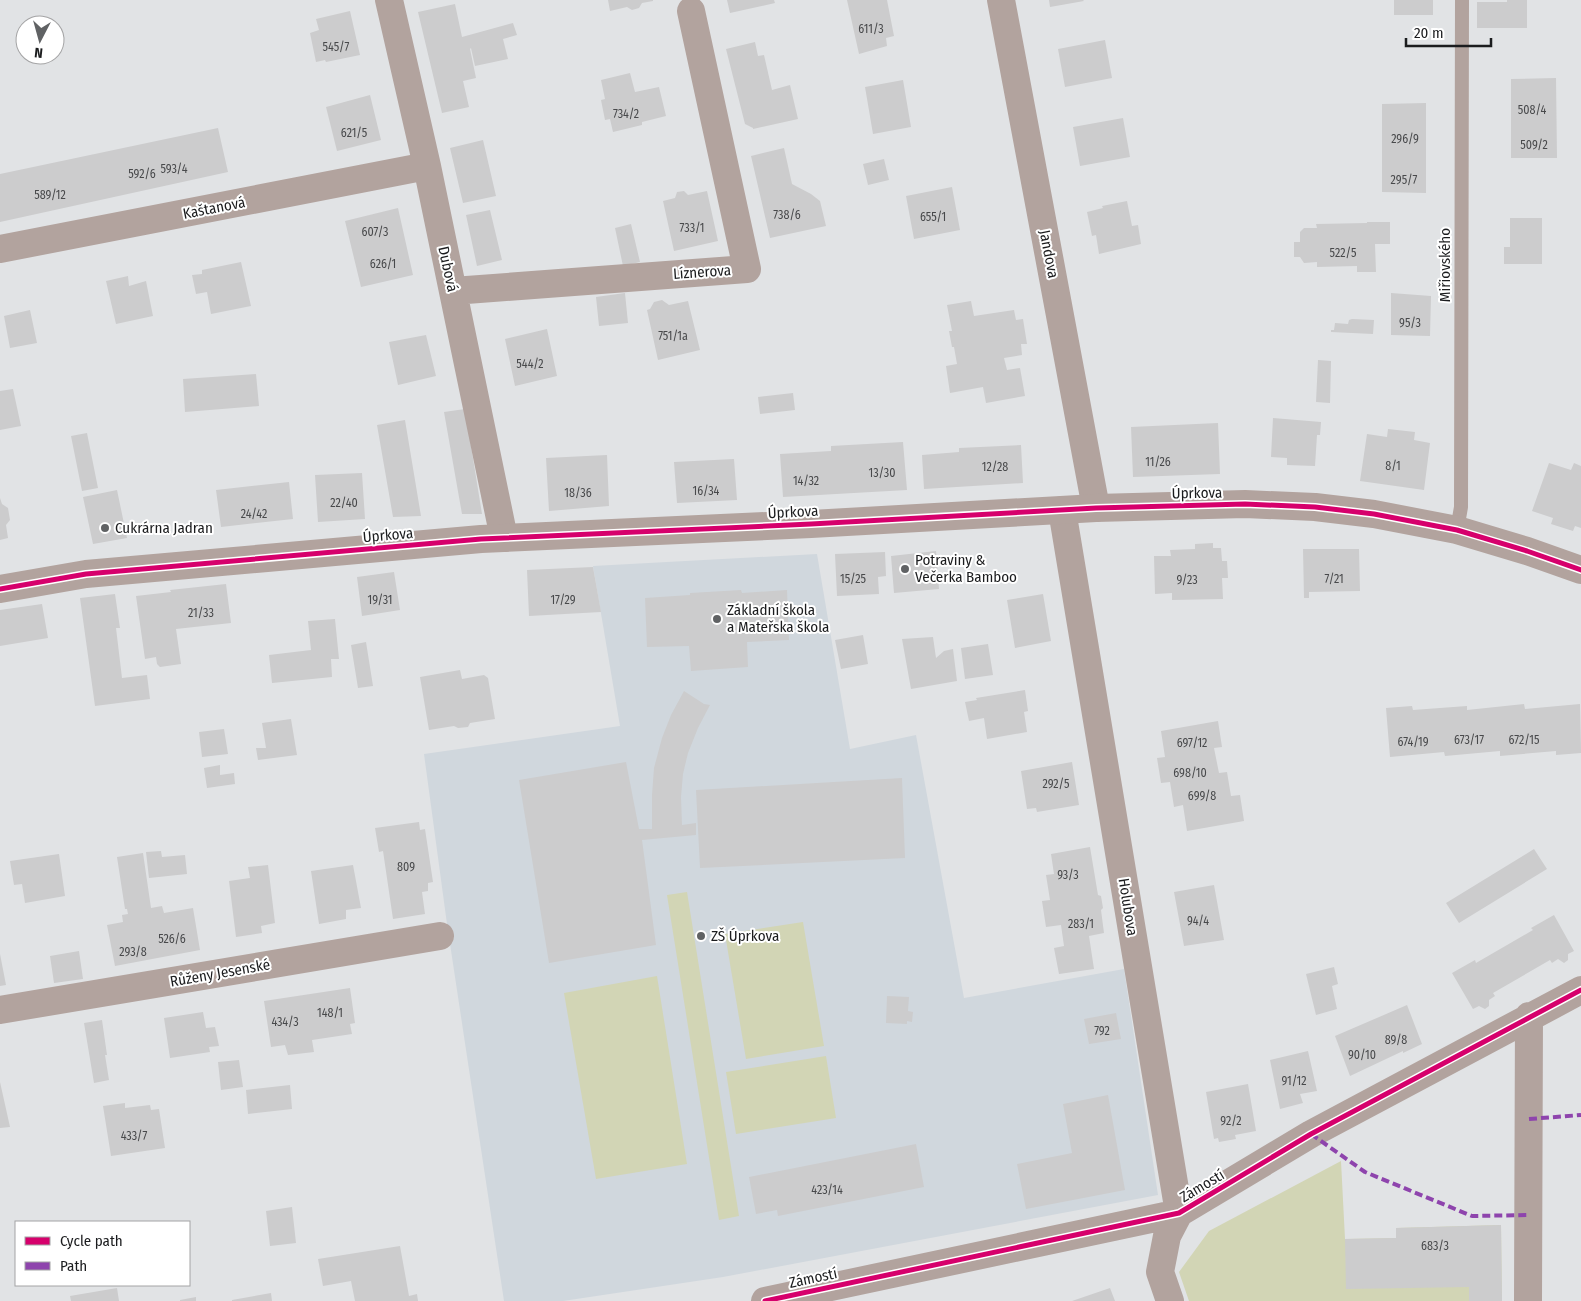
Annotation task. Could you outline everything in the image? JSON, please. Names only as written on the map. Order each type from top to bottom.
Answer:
[{"type":"street","name":"Dubová","points":[[389,0],[427,166],[504,538]]},
{"type":"street","name":"Jandova","points":[[1001,0],[1096,508]]},
{"type":"street","name":"Líznerova","points":[[453,291],[747,269],[691,11]]},
{"type":"street","name":"Kaštanová","points":[[0,249],[427,166]]},
{"type":"street","name":"Úprkova","points":[[0,590],[86,574],[504,538],[802,525],[1096,508],[1245,504],[1315,507],[1374,514],[1457,530],[1527,550],[1581,570]]},
{"type":"street","name":"Holubova","points":[[1062,510],[1180,1213]]},
{"type":"street","name":"Růženy Jesenské","points":[[0,1010],[440,936]]},
{"type":"street","name":"Zámostí","points":[[766,1301],[1180,1213],[1312,1134],[1529,1016],[1581,990]]},
{"type":"street","points":[[1528,1301],[1529,1016]]},
{"type":"street","points":[[1170,1301],[1160,1272],[1167,1236],[1180,1213]]},
{"type":"lane","name":"Miřiovského","points":[[1457,530],[1462,507],[1462,0]]},
{"type":"shaded area","name":"ZŠ Úprkova","points":[[817,554],[850,749],[916,735],[964,998],[1124,969],[1158,1195],[723,1277],[563,1301],[504,1301],[447,924],[424,754],[620,726],[593,566]]},
{"type":"green space","points":[[687,892],[739,1216],[719,1220],[667,895]]},
{"type":"green space","points":[[803,922],[824,1046],[746,1059],[725,934]]},
{"type":"green space","points":[[657,976],[687,1164],[596,1179],[564,993]]},
{"type":"green space","points":[[826,1056],[836,1118],[736,1134],[726,1072]]},
{"type":"green space","points":[[1341,1161],[1345,1239],[1396,1238],[1396,1228],[1501,1225],[1502,1301],[1189,1301],[1179,1272],[1209,1231]]},
{"type":"building","points":[[608,0],[653,1],[642,3],[639,8],[632,10],[627,7],[610,11]]},
{"type":"building","points":[[727,0],[774,0],[775,3],[730,13]]},
{"type":"building","points":[[847,0],[887,0],[894,36],[886,38],[887,46],[859,54]]},
{"type":"building","points":[[1049,0],[1083,0],[1084,1],[1050,7]]},
{"type":"building","points":[[1394,0],[1433,0],[1433,15],[1394,15]]},
{"type":"building","points":[[1507,0],[1527,0],[1527,28],[1477,28],[1477,2],[1507,2]]},
{"type":"building","points":[[455,4],[462,37],[513,23],[517,35],[503,39],[508,59],[475,66],[470,49],[476,78],[463,81],[469,107],[442,113],[418,12]]},
{"type":"building","points":[[350,11],[360,55],[326,62],[325,60],[316,62],[310,33],[319,30],[316,19]]},
{"type":"building","points":[[1105,40],[1112,78],[1065,87],[1058,49]]},
{"type":"building","points":[[755,42],[758,56],[764,55],[772,90],[790,85],[798,119],[753,129],[745,124],[726,49]]},
{"type":"building","points":[[630,73],[635,92],[659,87],[666,116],[642,122],[642,125],[613,132],[610,119],[605,120],[601,100],[605,99],[601,80]]},
{"type":"building","points":[[1556,78],[1557,158],[1511,158],[1511,79]]},
{"type":"building","points":[[903,80],[911,127],[873,134],[865,87]]},
{"type":"building","points":[[370,95],[381,140],[337,151],[326,107]]},
{"type":"building","points":[[1426,103],[1426,193],[1382,192],[1382,104]]},
{"type":"building","points":[[1123,118],[1130,157],[1080,166],[1073,127]]},
{"type":"building","points":[[218,128],[228,172],[0,222],[0,174]]},
{"type":"building","points":[[483,140],[496,196],[463,203],[450,148]]},
{"type":"building","points":[[784,148],[792,184],[820,201],[826,226],[770,238],[751,156]]},
{"type":"building","points":[[884,159],[889,180],[868,185],[863,164]]},
{"type":"building","points":[[952,187],[960,230],[914,239],[906,196]]},
{"type":"building","points":[[684,191],[688,195],[707,191],[718,241],[674,251],[663,201],[675,198],[677,192]]},
{"type":"building","points":[[1127,201],[1132,226],[1138,225],[1141,244],[1099,254],[1096,235],[1092,236],[1087,212],[1103,208],[1102,206]]},
{"type":"building","points":[[398,208],[413,275],[361,287],[345,221]]},
{"type":"building","points":[[490,210],[502,260],[477,266],[466,215]]},
{"type":"building","points":[[1510,218],[1542,218],[1542,264],[1504,264],[1504,247],[1510,247]]},
{"type":"building","points":[[1390,222],[1390,244],[1375,244],[1376,272],[1357,272],[1357,266],[1317,267],[1317,262],[1304,263],[1300,257],[1294,257],[1294,242],[1300,242],[1300,232],[1304,228],[1317,228],[1316,224]]},
{"type":"building","points":[[631,224],[640,262],[623,266],[615,228]]},
{"type":"building","points":[[241,262],[251,306],[211,314],[207,292],[196,294],[192,275],[202,274],[202,270]]},
{"type":"building","points":[[128,276],[129,286],[146,281],[153,316],[116,324],[106,281]]},
{"type":"building","points":[[625,293],[628,323],[599,326],[596,297]]},
{"type":"building","points":[[1391,293],[1431,296],[1430,336],[1391,335]]},
{"type":"building","points":[[662,300],[669,305],[688,301],[700,350],[658,360],[647,310],[650,309],[654,302]]},
{"type":"building","points":[[971,301],[974,316],[1014,310],[1016,320],[1023,319],[1027,344],[1021,344],[1022,355],[1004,358],[1007,370],[1020,368],[1025,396],[986,403],[983,387],[950,393],[946,366],[957,364],[949,331],[952,331],[947,305]]},
{"type":"building","points":[[30,310],[37,343],[10,348],[4,316]]},
{"type":"building","points":[[1349,320],[1374,320],[1373,334],[1331,332],[1331,330],[1334,330],[1335,323],[1348,324]]},
{"type":"building","points":[[547,329],[557,376],[515,386],[505,339]]},
{"type":"building","points":[[426,335],[436,376],[398,385],[389,342]]},
{"type":"building","points":[[1318,360],[1331,361],[1330,403],[1316,402]]},
{"type":"building","points":[[256,374],[259,406],[185,412],[183,379]]},
{"type":"building","points":[[13,389],[21,426],[0,430],[0,391]]},
{"type":"building","points":[[793,393],[795,410],[760,414],[758,397]]},
{"type":"building","points":[[465,409],[482,514],[462,514],[444,412]]},
{"type":"building","points":[[1273,418],[1321,422],[1320,435],[1317,435],[1315,466],[1287,465],[1287,458],[1271,457]]},
{"type":"building","points":[[405,420],[421,516],[393,517],[377,425]]},
{"type":"building","points":[[1218,423],[1220,474],[1133,477],[1131,427]]},
{"type":"building","points":[[1388,429],[1415,432],[1414,440],[1430,443],[1424,490],[1360,481],[1367,434],[1387,437]]},
{"type":"building","points":[[87,433],[98,488],[82,491],[71,436]]},
{"type":"building","points":[[903,442],[907,490],[783,497],[780,454],[831,451],[831,446]]},
{"type":"building","points":[[1021,445],[1023,483],[924,489],[922,455],[959,452],[959,448]]},
{"type":"building","points":[[607,455],[609,506],[549,511],[546,458]]},
{"type":"building","points":[[734,459],[737,500],[677,503],[674,462]]},
{"type":"building","points":[[1549,463],[1571,470],[1574,463],[1581,466],[1581,528],[1575,526],[1573,531],[1551,524],[1553,518],[1532,511]]},
{"type":"building","points":[[362,473],[365,519],[318,522],[315,475]]},
{"type":"building","points":[[289,482],[293,519],[221,527],[216,490]]},
{"type":"building","points":[[117,490],[127,538],[93,544],[83,497]]},
{"type":"building","points":[[0,498],[2,504],[8,508],[10,520],[6,525],[8,538],[0,540]]},
{"type":"building","points":[[1213,543],[1213,548],[1221,548],[1222,561],[1227,561],[1228,578],[1222,578],[1223,599],[1172,600],[1172,593],[1155,594],[1154,556],[1171,556],[1170,550],[1195,549],[1195,544]]},
{"type":"building","points":[[1303,549],[1359,549],[1360,591],[1309,592],[1309,598],[1304,598]]},
{"type":"building","points":[[936,551],[939,589],[894,593],[891,556]]},
{"type":"building","points":[[885,552],[886,576],[878,577],[879,594],[837,596],[835,554]]},
{"type":"building","points":[[593,567],[601,612],[529,616],[527,570]]},
{"type":"building","points":[[394,572],[400,610],[362,616],[357,577]]},
{"type":"building","points":[[226,584],[231,623],[176,629],[181,664],[160,667],[157,664],[156,657],[145,659],[136,596]]},
{"type":"building","name":"Základní škola a Mateřska škola","points":[[741,590],[742,593],[787,590],[789,640],[747,642],[748,667],[691,671],[689,646],[647,647],[645,598]]},
{"type":"building","points":[[115,594],[120,628],[116,628],[122,678],[147,675],[150,699],[95,706],[80,598]]},
{"type":"building","points":[[1043,594],[1051,641],[1015,648],[1007,600]]},
{"type":"building","points":[[42,604],[48,638],[0,646],[0,610]]},
{"type":"building","points":[[335,619],[339,659],[331,659],[332,677],[272,683],[269,655],[311,650],[308,621]]},
{"type":"building","points":[[863,635],[868,664],[841,669],[835,640]]},
{"type":"building","points":[[933,637],[936,658],[944,651],[953,649],[957,681],[911,689],[902,639]]},
{"type":"building","points":[[366,642],[373,686],[358,688],[351,645]]},
{"type":"building","points":[[988,644],[993,675],[965,679],[961,648]]},
{"type":"building","points":[[460,670],[462,679],[484,675],[488,678],[495,719],[470,723],[468,727],[458,728],[454,726],[429,730],[420,677]]},
{"type":"building","points":[[1025,690],[1028,711],[1024,712],[1027,732],[987,739],[984,718],[969,721],[965,702],[977,700],[976,698]]},
{"type":"building","points":[[684,691],[704,704],[710,705],[688,753],[683,774],[681,797],[682,825],[696,823],[696,835],[642,840],[656,945],[549,963],[519,780],[626,762],[639,829],[652,829],[654,768],[662,738],[671,715]]},
{"type":"building","points":[[1524,704],[1525,709],[1580,704],[1581,753],[1556,755],[1556,751],[1500,756],[1500,751],[1445,756],[1444,752],[1390,757],[1386,708],[1412,706],[1413,710],[1467,706],[1467,710]]},
{"type":"building","points":[[291,719],[297,755],[258,760],[256,748],[266,748],[262,723]]},
{"type":"building","points":[[1218,721],[1222,747],[1214,748],[1219,773],[1227,772],[1231,796],[1240,795],[1244,821],[1187,831],[1183,805],[1174,807],[1170,782],[1161,783],[1157,758],[1165,757],[1161,731]]},
{"type":"building","points":[[224,729],[228,754],[202,757],[199,732]]},
{"type":"building","points":[[1072,762],[1079,805],[1037,812],[1036,808],[1027,809],[1021,771]]},
{"type":"building","points":[[220,765],[220,775],[234,773],[235,784],[207,788],[204,768]]},
{"type":"building","points":[[902,778],[905,858],[700,868],[696,790]]},
{"type":"building","points":[[419,822],[420,830],[425,829],[433,882],[428,883],[428,891],[422,892],[425,914],[393,919],[383,851],[379,852],[375,828]]},
{"type":"building","points":[[1090,847],[1098,895],[1101,896],[1103,908],[1101,910],[1104,933],[1089,936],[1094,969],[1059,974],[1054,948],[1064,946],[1061,925],[1046,927],[1042,901],[1050,900],[1046,875],[1054,874],[1051,854]]},
{"type":"building","points":[[1534,849],[1547,869],[1459,923],[1446,903]]},
{"type":"building","points":[[161,851],[162,857],[185,855],[187,874],[149,878],[146,852]]},
{"type":"building","points":[[143,853],[151,908],[162,906],[164,913],[193,908],[200,950],[115,966],[107,925],[123,922],[122,915],[128,914],[127,909],[125,909],[117,857]]},
{"type":"building","points":[[59,854],[65,896],[25,903],[22,884],[14,885],[10,861]]},
{"type":"building","points":[[268,865],[275,923],[261,926],[262,933],[236,937],[229,881],[250,878],[248,867]]},
{"type":"building","points":[[353,865],[361,908],[346,910],[346,919],[319,924],[311,871]]},
{"type":"building","points":[[1214,885],[1224,940],[1184,946],[1174,892]]},
{"type":"building","points":[[1554,915],[1574,951],[1568,954],[1568,960],[1564,963],[1558,959],[1552,963],[1550,960],[1493,993],[1495,996],[1489,1000],[1489,1006],[1485,1009],[1479,1006],[1473,1009],[1452,973],[1475,960],[1476,963],[1533,930],[1531,928]]},
{"type":"building","points":[[79,951],[83,979],[54,983],[50,956]]},
{"type":"building","points":[[0,954],[6,985],[0,986]]},
{"type":"building","points":[[1334,967],[1338,984],[1332,986],[1337,1009],[1316,1015],[1306,974]]},
{"type":"building","points":[[350,988],[355,1023],[350,1024],[352,1034],[312,1040],[314,1052],[288,1055],[285,1045],[271,1047],[264,1001]]},
{"type":"building","points":[[887,996],[909,997],[908,1011],[913,1012],[912,1022],[907,1021],[907,1024],[886,1023]]},
{"type":"building","points":[[1407,1005],[1422,1044],[1350,1076],[1335,1036]]},
{"type":"building","points":[[203,1012],[206,1028],[215,1027],[219,1046],[209,1047],[210,1052],[170,1058],[164,1018]]},
{"type":"building","points":[[1116,1013],[1121,1039],[1089,1044],[1084,1019]]},
{"type":"building","points":[[102,1020],[109,1080],[94,1083],[84,1023]]},
{"type":"building","points":[[1308,1051],[1317,1091],[1300,1094],[1303,1103],[1280,1109],[1270,1060]]},
{"type":"building","points":[[239,1060],[243,1087],[221,1090],[218,1062]]},
{"type":"building","points":[[0,1082],[10,1127],[0,1128]]},
{"type":"building","points":[[1248,1084],[1256,1131],[1235,1135],[1236,1139],[1219,1142],[1218,1138],[1214,1139],[1206,1092]]},
{"type":"building","points":[[290,1085],[292,1109],[248,1114],[246,1090]]},
{"type":"building","points":[[1108,1095],[1125,1190],[1026,1209],[1017,1164],[1072,1153],[1063,1104]]},
{"type":"building","points":[[125,1103],[125,1108],[150,1105],[151,1110],[159,1109],[165,1148],[111,1156],[103,1106]]},
{"type":"building","points":[[916,1144],[924,1187],[778,1216],[777,1210],[756,1214],[749,1177]]},
{"type":"building","points":[[292,1207],[296,1243],[270,1246],[266,1211]]},
{"type":"building","points":[[1501,1225],[1502,1301],[1469,1301],[1469,1287],[1346,1289],[1345,1239],[1396,1238],[1396,1228]]},
{"type":"building","points":[[400,1246],[409,1296],[417,1294],[418,1301],[355,1301],[351,1281],[323,1286],[318,1259]]},
{"type":"building","points":[[117,1288],[119,1301],[71,1301],[70,1296]]},
{"type":"building","points":[[1110,1288],[1115,1301],[1072,1301]]},
{"type":"building","points":[[271,1293],[272,1301],[232,1301],[232,1300]]},
{"type":"building","points":[[196,1297],[196,1301],[180,1301],[180,1300]]},
{"type":"marked path","points":[[1529,1119],[1581,1115]]},
{"type":"marked path","points":[[1311,1134],[1365,1172],[1472,1216],[1528,1215]]},
{"type":"cycle path","points":[[0,589],[86,574],[481,539],[811,524],[1096,508],[1245,504],[1315,507],[1374,514],[1457,530],[1527,551],[1581,570]]},
{"type":"cycle path","points":[[765,1301],[1179,1213],[1311,1134],[1581,990]]},
{"type":"place","name":"Cukrárna Jadran","points":[[105,528]]},
{"type":"place","name":"Potraviny & Večerka Bamboo","points":[[905,569]]},
{"type":"place","name":"Základní škola a Mateřska škola","points":[[717,619]]},
{"type":"place","name":"ZŠ Úprkova","points":[[701,936]]}]
